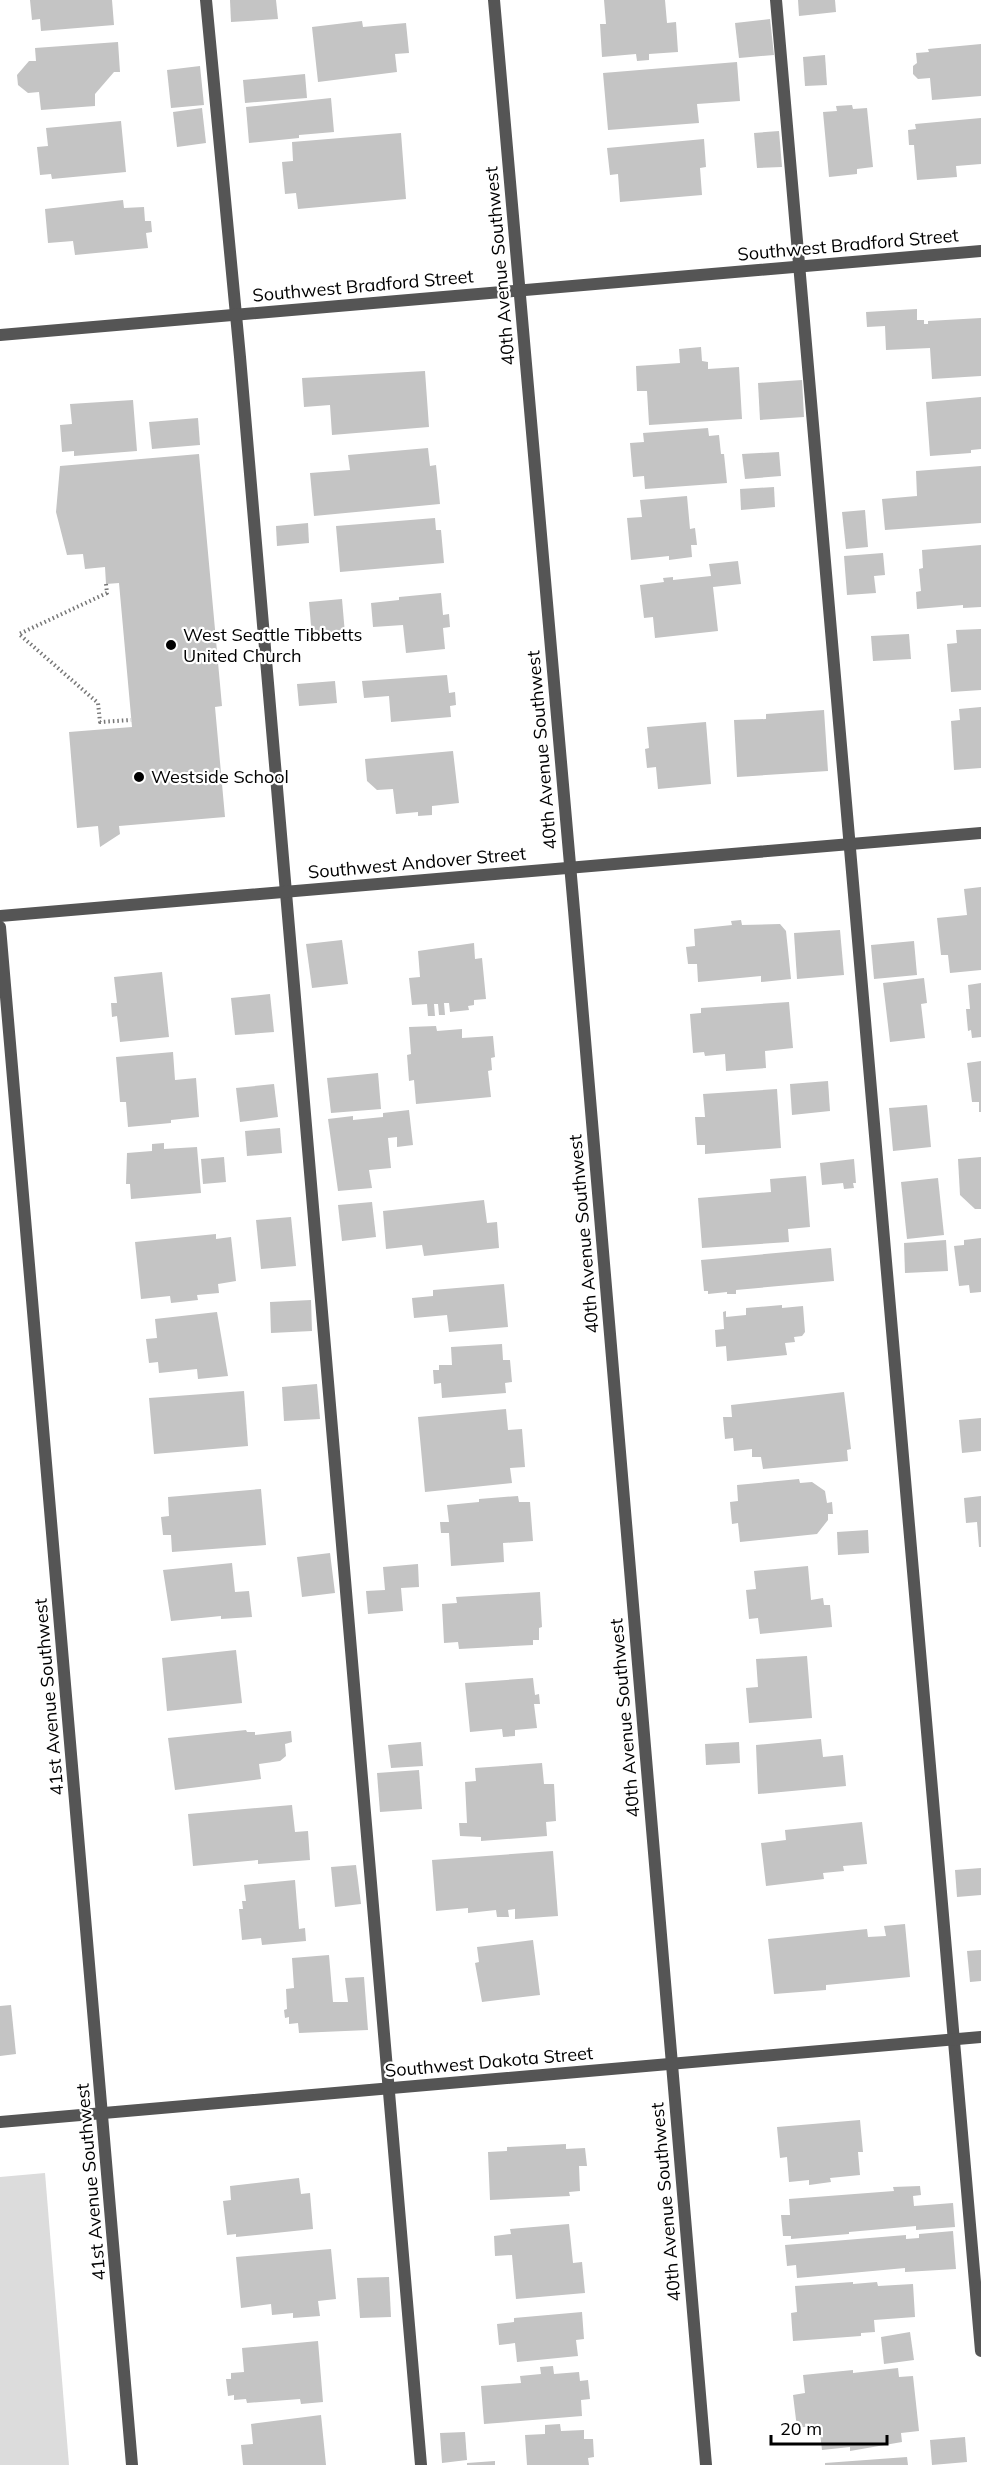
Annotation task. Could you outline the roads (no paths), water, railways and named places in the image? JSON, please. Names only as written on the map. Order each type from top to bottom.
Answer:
[{"type":"street","points":[[206,0],[236,315],[421,2465]]},
{"type":"street","name":"40th Avenue Southwest","points":[[494,0],[706,2465]]},
{"type":"street","points":[[776,0],[981,2351]]},
{"type":"street","name":"Southwest Bradford Street","points":[[0,335],[981,251]]},
{"type":"street","name":"Southwest Andover Street","points":[[0,916],[981,833]]},
{"type":"street","name":"41st Avenue Southwest","points":[[0,927],[132,2465]]},
{"type":"street","name":"Southwest Dakota Street","points":[[0,2122],[981,2037]]},
{"type":"place","name":"West Seattle Tibbetts United Church","points":[[171,645]]},
{"type":"place","name":"Westside School","points":[[139,777]]}]
